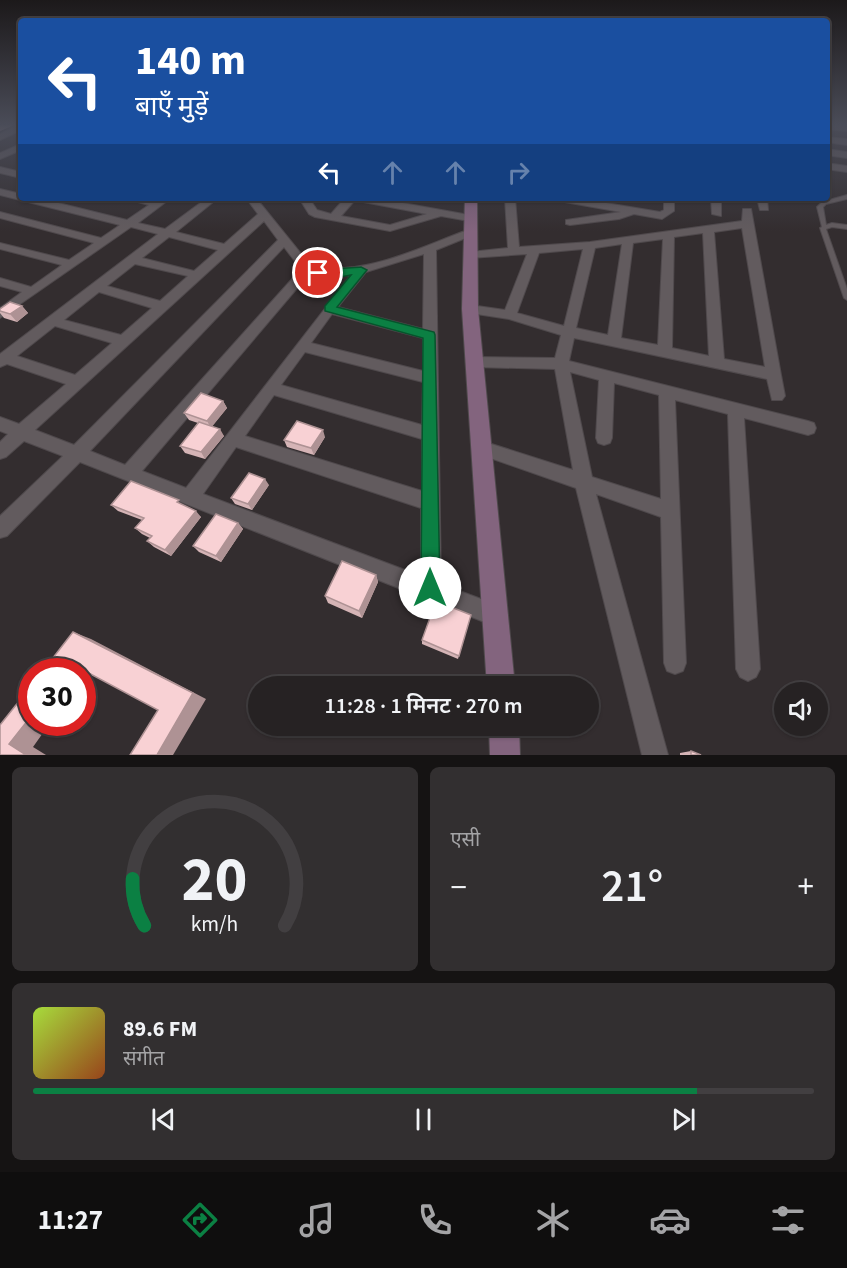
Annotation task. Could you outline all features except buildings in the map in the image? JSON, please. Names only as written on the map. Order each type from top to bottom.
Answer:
[{"type":"street","points":[[830,167],[847,169]]},
{"type":"street","points":[[0,170],[18,174]]},
{"type":"street","points":[[0,192],[18,196]]},
{"type":"street","points":[[38,201],[226,248]]},
{"type":"street","points":[[0,314],[161,201]]},
{"type":"street","points":[[3,360],[56,322],[209,201]]},
{"type":"street","points":[[254,201],[307,269],[318,273],[333,274],[361,270],[430,247],[469,226]]},
{"type":"street","points":[[306,201],[314,212],[333,218],[390,228],[440,213]]},
{"type":"street","points":[[333,218],[348,201]]},
{"type":"street","points":[[374,201],[440,213],[469,226]]},
{"type":"street","points":[[471,201],[470,309],[500,676]]},
{"type":"street","points":[[510,201],[514,251]]},
{"type":"street","points":[[606,202],[632,211],[662,216],[669,211],[669,201]]},
{"type":"street","points":[[716,201],[717,214]]},
{"type":"street","points":[[570,222],[619,216],[632,211]]},
{"type":"street","points":[[0,452],[265,214]]},
{"type":"street","points":[[0,215],[102,242]]},
{"type":"street","points":[[470,255],[590,245],[669,235],[708,229],[747,218],[777,396]]},
{"type":"street","points":[[708,229],[717,363]]},
{"type":"street","points":[[665,352],[669,235]]},
{"type":"street","points":[[0,529],[77,454],[285,240]]},
{"type":"street","points":[[614,341],[628,240]]},
{"type":"street","points":[[590,245],[561,364],[584,483],[655,755]]},
{"type":"street","points":[[0,246],[71,264]]},
{"type":"street","points":[[430,247],[430,588]]},
{"type":"street","points":[[510,315],[534,250]]},
{"type":"street","points":[[135,260],[196,275]]},
{"type":"street","points":[[129,473],[307,269]]},
{"type":"street","points":[[190,497],[329,309],[361,270]]},
{"type":"street","points":[[0,282],[32,291]]},
{"type":"street","points":[[99,288],[162,306]]},
{"type":"street","points":[[329,309],[429,335]]},
{"type":"street","points":[[470,309],[510,315],[568,331],[774,375]]},
{"type":"street","points":[[56,322],[123,341]]},
{"type":"street","points":[[302,345],[429,378]]},
{"type":"street","points":[[3,360],[78,382]]},
{"type":"street","points":[[475,362],[561,364],[808,428]]},
{"type":"street","points":[[604,438],[608,376]]},
{"type":"street","points":[[271,388],[430,434]]},
{"type":"street","points":[[667,392],[675,663]]},
{"type":"street","points":[[736,410],[748,669]]},
{"type":"street","points":[[0,424],[430,588],[497,616]]},
{"type":"street","points":[[232,439],[430,502]]},
{"type":"street","points":[[482,448],[670,512]]},
{"type":"street","points":[[504,736],[505,755]]},
{"type":"lane","points":[[847,197],[824,203],[820,207],[823,231],[847,298]]},
{"type":"lane","points":[[824,226],[847,227]]},
{"type":"route","points":[[318,273],[333,274],[361,270],[329,309],[429,335],[430,588]]}]
